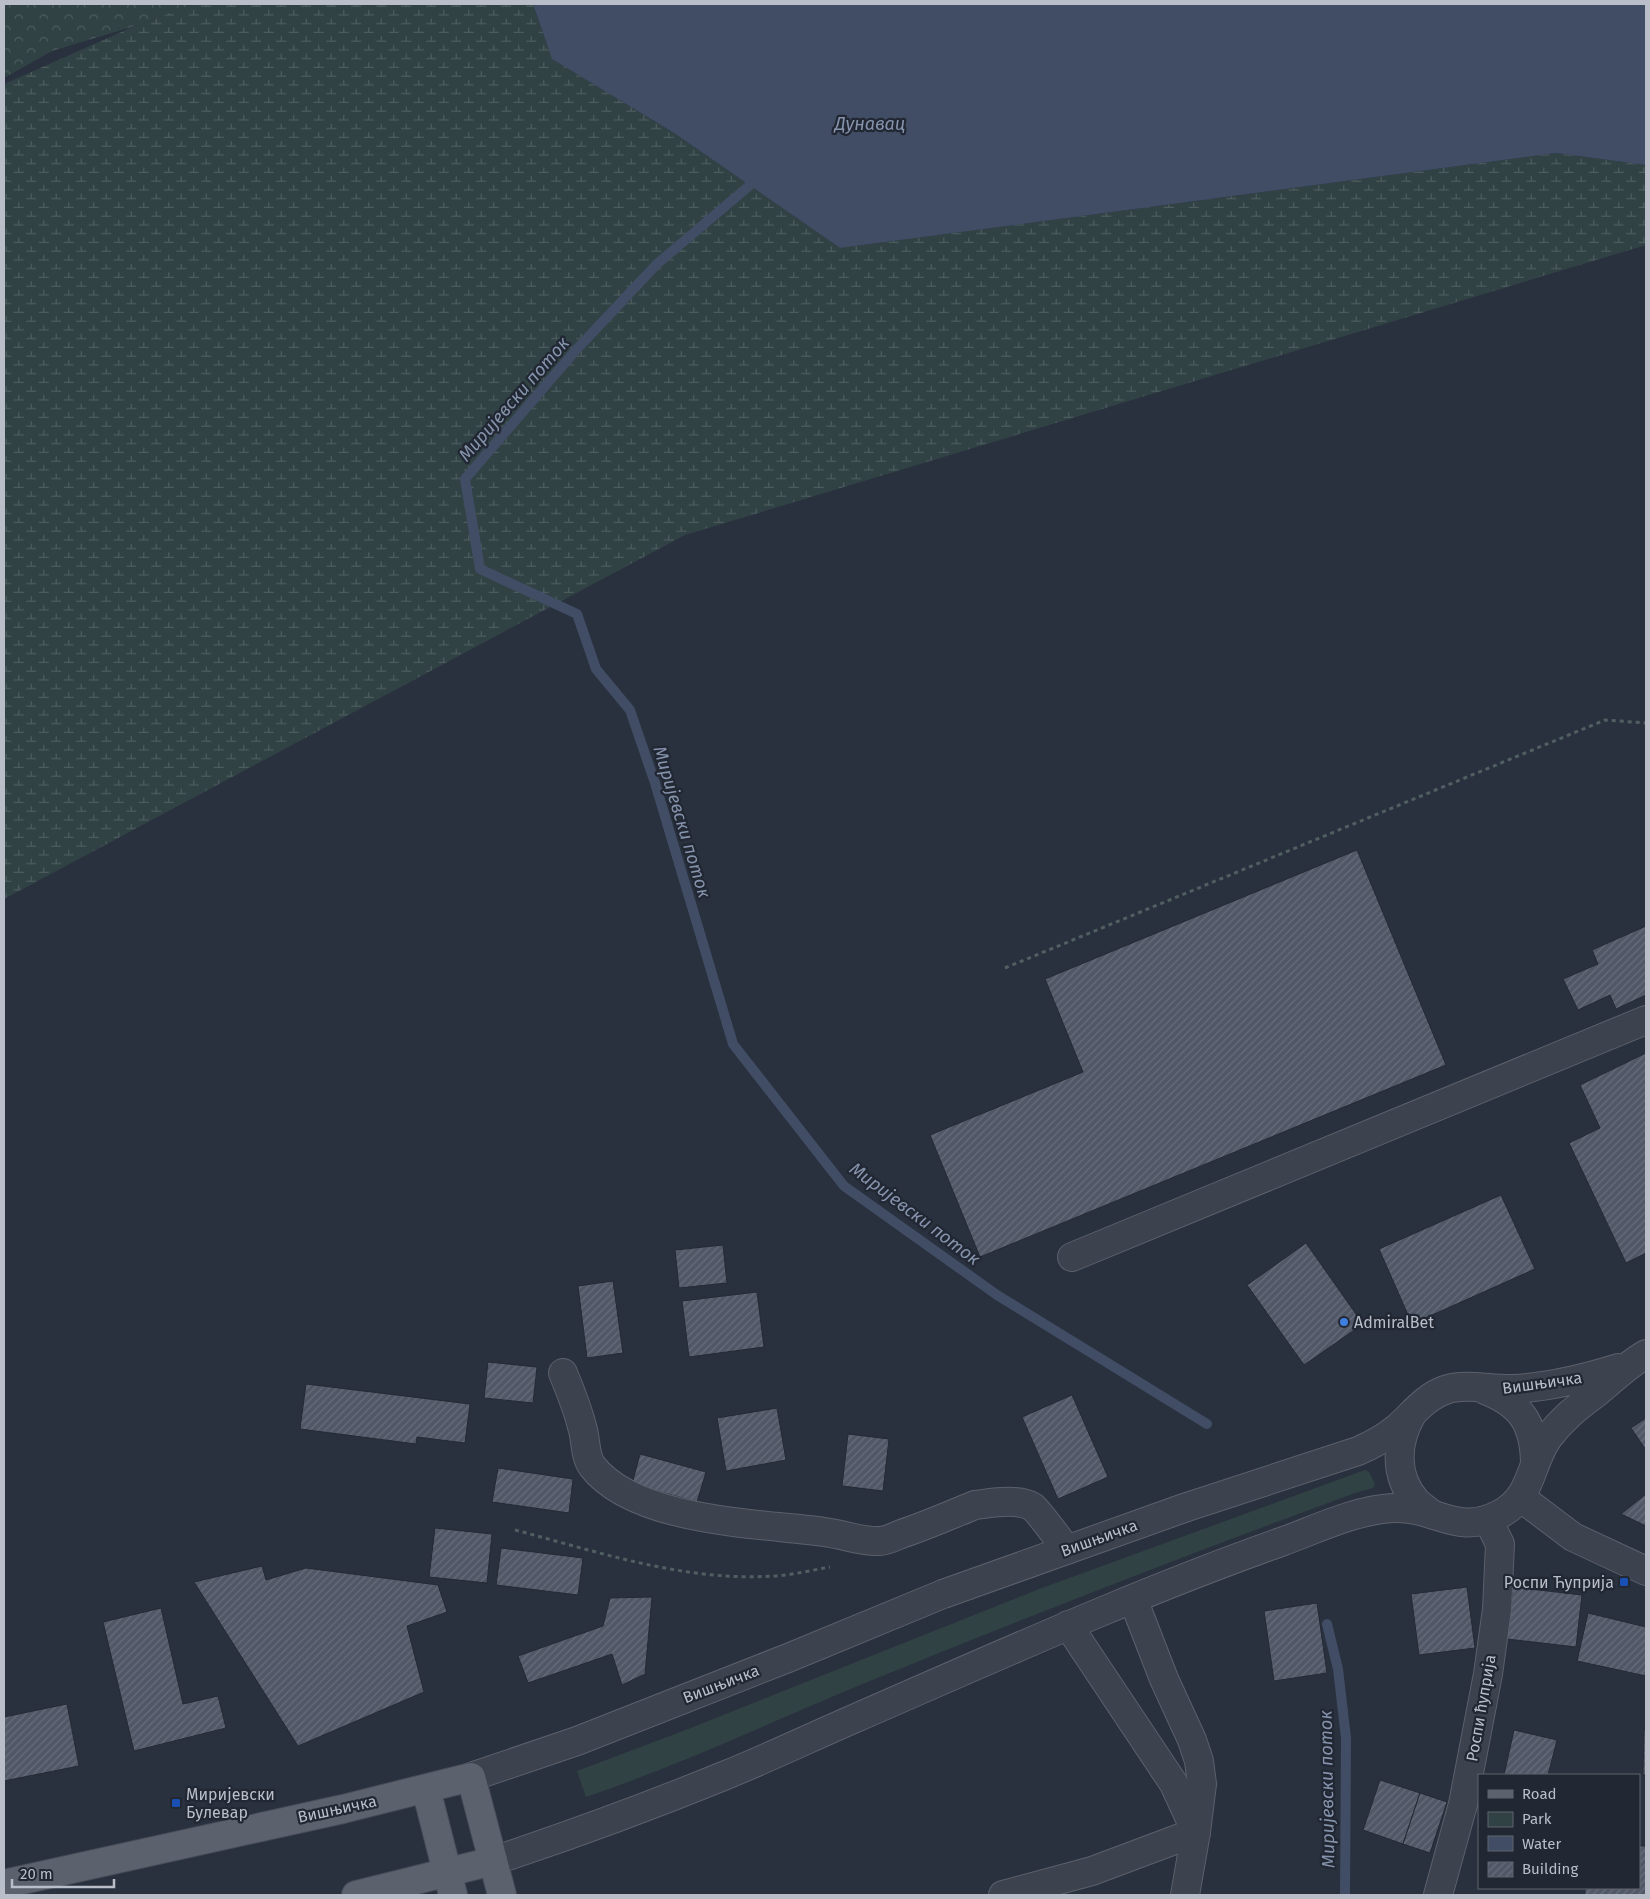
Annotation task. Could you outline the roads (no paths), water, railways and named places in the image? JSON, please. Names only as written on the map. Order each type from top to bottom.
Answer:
[{"type":"main road","name":"Вишњичка","points":[[4,1884],[426,1789],[471,1777]]},
{"type":"main road","points":[[471,1777],[502,1895]]},
{"type":"main road","points":[[426,1789],[450,1884]]},
{"type":"main road","name":"Вишњичка","points":[[356,1895],[450,1884],[493,1861]]},
{"type":"street","points":[[1072,1257],[1646,1020]]},
{"type":"street","name":"Вишњичка","points":[[471,1777],[577,1741],[788,1658],[943,1594],[1196,1504],[1358,1451],[1377,1442],[1428,1399],[1445,1390],[1464,1387],[1512,1389],[1576,1381],[1638,1359]]},
{"type":"street","name":"Вишњичка","points":[[493,1861],[549,1842],[726,1775],[1068,1625],[1252,1552],[1372,1511],[1395,1508],[1413,1509],[1450,1521],[1469,1523],[1488,1520],[1506,1511],[1520,1497],[1530,1481],[1535,1462],[1544,1443],[1566,1416],[1638,1359]]},
{"type":"street","points":[[563,1373],[577,1407],[584,1432],[586,1452],[594,1468],[613,1485],[633,1497],[655,1505],[701,1517],[755,1525],[827,1532],[862,1541],[882,1541],[975,1506],[1020,1503],[1033,1507],[1066,1550]]},
{"type":"street","name":"Вишњичка","points":[[1484,1389],[1502,1396],[1517,1408],[1528,1424],[1534,1443],[1535,1462]]},
{"type":"street","name":"Вишњичка","points":[[1414,1412],[1404,1429],[1399,1448],[1400,1467],[1406,1486],[1411,1494],[1417,1502],[1432,1514]]},
{"type":"street","points":[[1520,1497],[1573,1537],[1646,1571]]},
{"type":"street","name":"Роспи ћуприја","points":[[1438,1895],[1463,1804],[1488,1674],[1497,1609],[1500,1544],[1488,1520]]},
{"type":"street","points":[[1133,1599],[1164,1679],[1192,1740],[1199,1762],[1202,1784],[1185,1895]]},
{"type":"street","points":[[1068,1625],[1174,1784],[1196,1832]]},
{"type":"street","points":[[1003,1895],[1092,1871],[1196,1832]]},
{"type":"water","name":"Дунавац","points":[[533,4],[1646,4],[1646,165],[1556,153],[840,248],[674,133],[552,59]]},
{"type":"waterway","name":"Миријевски поток","points":[[749,186],[657,264],[576,350],[465,479],[480,569],[577,614],[596,669],[630,710],[655,783],[733,1044],[844,1186],[997,1295],[1207,1424]]},
{"type":"waterway","name":"Миријевски поток","points":[[1327,1624],[1338,1669],[1346,1738],[1345,1895]]},
{"type":"place","name":"AdmiralBet","points":[[1344,1322]]},
{"type":"place","name":"Роспи Ћуприја","points":[[1624,1582]]},
{"type":"place","name":"Миријевски Булевар","points":[[176,1803]]}]
